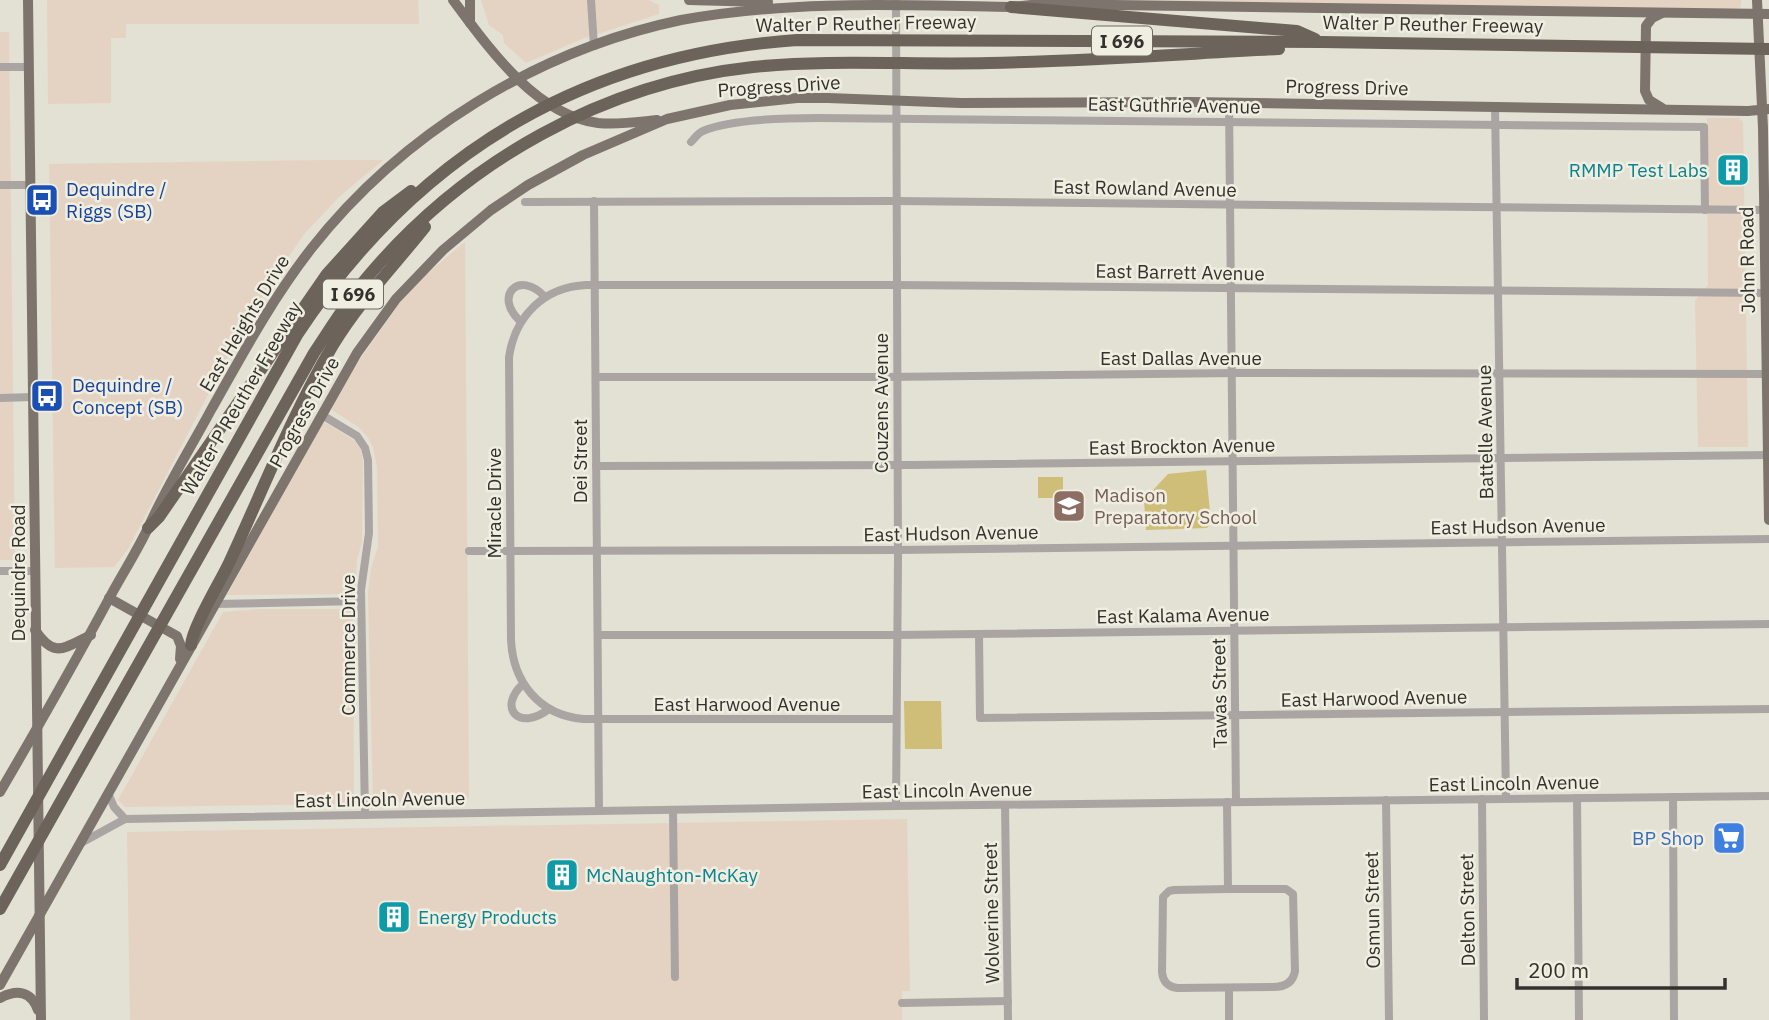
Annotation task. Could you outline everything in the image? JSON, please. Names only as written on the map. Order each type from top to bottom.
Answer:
[{"type":"highway","points":[[1011,7],[1297,31],[1322,42]]},
{"type":"highway","name":"Walter P Reuther Freeway","points":[[0,865],[297,335],[340,274],[373,236],[441,173],[499,132],[578,91],[653,64],[749,44],[822,40],[1322,42],[1769,49]]},
{"type":"highway","points":[[1728,47],[1769,42]]},
{"type":"highway","name":"Walter P Reuther Freeway","points":[[0,909],[314,352],[369,274],[436,206],[480,171],[559,124],[624,97],[672,82],[750,67],[787,64],[989,63],[1398,44]]},
{"type":"highway","points":[[148,528],[159,517],[338,261],[371,223],[396,201],[441,173]]},
{"type":"highway","points":[[191,645],[191,636],[214,594],[298,412],[334,344],[376,283],[428,223],[436,206]]},
{"type":"main road","name":"Dequindre Road","points":[[28,0],[41,1020]]},
{"type":"main road","points":[[453,0],[470,23],[534,94],[570,116],[604,123],[667,119]]},
{"type":"main road","points":[[470,0],[470,23]]},
{"type":"main road","points":[[689,0],[799,4]]},
{"type":"main road","name":"John R Road","points":[[1757,0],[1763,14],[1759,29],[1760,93],[1765,109],[1763,128],[1769,520]]},
{"type":"main road","name":"East Heights Drive","points":[[0,792],[91,635],[153,514],[246,347],[311,248],[369,185],[418,143],[478,101],[519,79],[594,46],[654,26],[685,19],[799,4],[896,2],[1011,7],[1041,4],[1493,5],[1763,14]]},
{"type":"main road","points":[[1665,110],[1649,100],[1645,91],[1645,29],[1652,18],[1668,12]]},
{"type":"main road","name":"Progress Drive","points":[[0,985],[357,353],[409,284],[462,233],[512,196],[567,162],[667,119],[757,101],[817,98],[1061,104],[1228,103],[1665,110],[1765,109]]},
{"type":"main road","points":[[109,598],[174,634],[181,646],[179,666]]},
{"type":"main road","points":[[36,630],[46,645],[54,649],[67,647],[91,635]]},
{"type":"main road","points":[[0,998],[12,993],[28,995],[34,1000],[41,1020]]},
{"type":"street","points":[[591,0],[594,46]]},
{"type":"street","name":"Couzens Avenue","points":[[896,2],[896,806]]},
{"type":"street","points":[[0,67],[29,67]]},
{"type":"street","name":"Tawas Street","points":[[1228,103],[1235,715],[1228,889]]},
{"type":"street","name":"Battelle Avenue","points":[[1495,106],[1506,799]]},
{"type":"street","name":"East Guthrie Avenue","points":[[691,142],[705,130],[754,122],[806,118],[1704,127],[1705,210]]},
{"type":"street","points":[[0,186],[30,185]]},
{"type":"street","name":"Dei Street","points":[[594,201],[599,811]]},
{"type":"street","name":"East Rowland Avenue","points":[[525,202],[896,201],[1705,210],[1766,207]]},
{"type":"street","points":[[520,321],[509,306],[511,290],[520,285],[528,285],[545,297]]},
{"type":"street","name":"East Barrett Avenue","points":[[595,285],[1498,291],[1767,290]]},
{"type":"street","name":"Miracle Drive","points":[[595,285],[567,287],[545,297],[520,321],[512,341],[509,357],[510,551],[511,649],[523,684],[533,697],[549,709],[571,718],[598,720]]},
{"type":"street","name":"East Dallas Avenue","points":[[596,377],[1768,371]]},
{"type":"street","points":[[0,398],[33,397]]},
{"type":"street","name":"Commerce Drive","points":[[322,415],[357,436],[365,448],[368,460],[369,533],[362,574],[361,601],[365,815]]},
{"type":"street","name":"East Brockton Avenue","points":[[596,466],[898,466],[1768,455]]},
{"type":"street","name":"East Hudson Avenue","points":[[469,551],[898,550],[1769,539]]},
{"type":"street","points":[[0,571],[35,571]]},
{"type":"street","points":[[216,604],[361,601]]},
{"type":"street","name":"East Kalama Avenue","points":[[598,635],[897,635],[1769,624]]},
{"type":"street","name":"East Harwood Avenue","points":[[979,634],[980,718],[1769,709]]},
{"type":"street","name":"Miracle Drive","points":[[523,684],[512,699],[512,708],[517,716],[533,719],[549,709]]},
{"type":"street","name":"East Harwood Avenue","points":[[598,720],[896,719]]},
{"type":"street","points":[[108,793],[114,807],[125,819]]},
{"type":"street","name":"East Lincoln Avenue","points":[[80,843],[125,819],[896,806],[1769,796]]},
{"type":"street","points":[[1673,797],[1674,1020]]},
{"type":"street","points":[[1577,798],[1579,1020]]},
{"type":"street","name":"Delton Street","points":[[1482,799],[1484,1020]]},
{"type":"street","name":"Osmun Street","points":[[1386,800],[1389,1020]]},
{"type":"street","name":"Wolverine Street","points":[[1005,805],[1008,1020]]},
{"type":"street","points":[[673,810],[675,978]]},
{"type":"street","points":[[1228,889],[1290,890],[1294,897],[1295,922],[1295,971],[1292,980],[1282,987],[1173,988],[1166,983],[1162,972],[1161,902],[1165,894],[1174,890],[1228,889]]},
{"type":"street","points":[[1229,988],[1229,1020]]},
{"type":"street","points":[[902,1003],[1008,1001]]},
{"type":"shaded area","points":[[47,0],[418,0],[419,24],[126,24],[126,38],[111,38],[111,103],[48,104]]},
{"type":"shaded area","points":[[481,0],[648,0],[659,5],[659,14],[582,39],[526,63],[504,43],[503,35],[489,25]]},
{"type":"shaded area","points":[[1010,0],[1741,0],[1741,5],[1735,9]]},
{"type":"shaded area","points":[[0,32],[9,32],[15,560],[0,560]]},
{"type":"shaded area","points":[[1707,118],[1739,118],[1743,122],[1748,447],[1698,447],[1695,301],[1708,285]]},
{"type":"shaded area","points":[[383,160],[339,197],[305,233],[275,276],[238,337],[128,549],[114,567],[55,568],[49,164]]},
{"type":"shaded area","points":[[465,242],[469,799],[373,803],[368,593],[371,568],[378,547],[377,467],[373,447],[367,436],[332,410],[354,368],[399,304],[423,277]]},
{"type":"shaded area","points":[[323,421],[355,441],[361,451],[362,542],[357,560],[355,594],[227,595]]},
{"type":"shaded area","points":[[1206,470],[1211,523],[1207,528],[1146,530],[1144,500],[1168,474]]},
{"type":"shaded area","points":[[1038,477],[1063,477],[1063,498],[1038,498]]},
{"type":"shaded area","points":[[258,609],[353,609],[354,804],[125,807],[118,800],[223,612]]},
{"type":"shaded area","points":[[904,701],[941,701],[942,749],[905,749]]},
{"type":"shaded area","points":[[907,819],[910,991],[902,991],[902,1020],[130,1020],[127,832]]},
{"type":"place","name":"RMMP Test Labs","points":[[1733,170]]},
{"type":"place","name":"Dequindre / Riggs (SB)","points":[[42,200]]},
{"type":"place","name":"Dequindre / Concept (SB)","points":[[47,396]]},
{"type":"place","name":"Madison Preparatory School","points":[[1069,506]]},
{"type":"place","name":"BP Shop","points":[[1729,838]]},
{"type":"place","name":"McNaughton-McKay","points":[[562,875]]},
{"type":"place","name":"Energy Products","points":[[394,917]]}]
